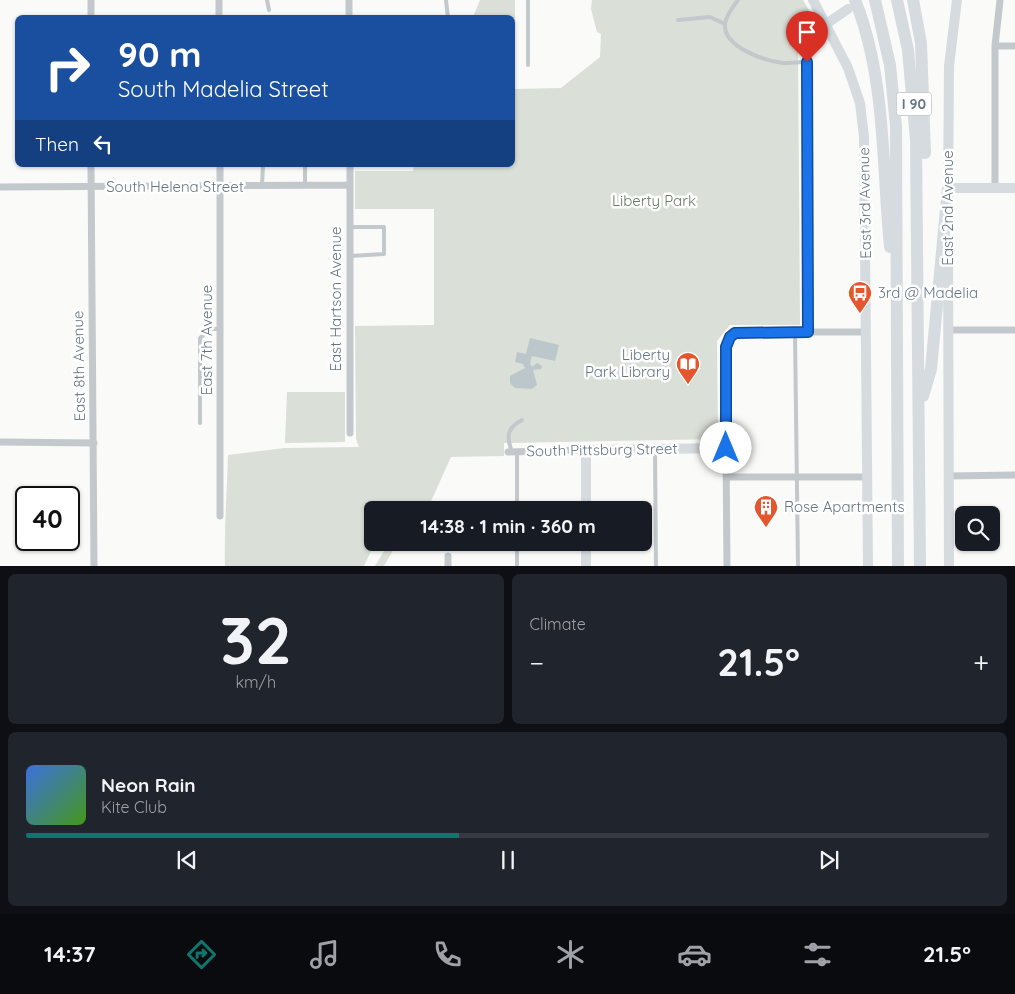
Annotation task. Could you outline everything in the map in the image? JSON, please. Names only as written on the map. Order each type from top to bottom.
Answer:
[{"type":"highway","name":"I 90","points":[[875,0],[890,65],[895,116],[898,192],[896,310],[898,566]]},
{"type":"highway","name":"I 90","points":[[898,0],[908,50],[913,96],[917,210],[920,566]]},
{"type":"highway","points":[[913,0],[921,43],[925,166],[917,210]]},
{"type":"highway","points":[[852,4],[870,50],[878,95],[896,310]]},
{"type":"highway","points":[[919,408],[931,369],[948,188]]},
{"type":"street","points":[[91,0],[91,15]]},
{"type":"street","points":[[219,0],[219,15]]},
{"type":"street","points":[[348,0],[349,15]]},
{"type":"street","name":"East 3rd Avenue","points":[[813,0],[848,68],[861,112],[866,193],[868,566]]},
{"type":"street","name":"East 2nd Avenue","points":[[949,566],[949,66],[957,0]]},
{"type":"street","points":[[995,188],[995,46],[1000,0]]},
{"type":"street","points":[[808,332],[807,62],[809,38],[852,4]]},
{"type":"street","points":[[995,46],[1015,46]]},
{"type":"street","name":"East 8th Avenue","points":[[91,167],[94,566]]},
{"type":"street","name":"East 7th Avenue","points":[[220,167],[220,516]]},
{"type":"street","name":"East Hartson Avenue","points":[[350,167],[350,433]]},
{"type":"street","name":"South Helena Street","points":[[0,187],[350,185]]},
{"type":"street","points":[[948,188],[1015,188]]},
{"type":"street","points":[[949,330],[1015,330]]},
{"type":"street","points":[[727,566],[726,347],[730,337],[735,333],[866,332]]},
{"type":"street","points":[[0,442],[94,443]]},
{"type":"street","name":"South Pittsburg Street","points":[[512,452],[726,448]]},
{"type":"street","points":[[586,450],[586,501]]},
{"type":"street","points":[[949,476],[1015,475]]},
{"type":"street","points":[[727,477],[867,477]]},
{"type":"street","points":[[586,551],[586,566]]},
{"type":"street","points":[[448,556],[448,566]]},
{"type":"lane","points":[[267,0],[269,10]]},
{"type":"lane","points":[[446,0],[448,15]]},
{"type":"lane","points":[[528,0],[528,64]]},
{"type":"lane","points":[[738,0],[726,17],[727,36],[753,54],[782,62],[807,62]]},
{"type":"lane","points":[[678,20],[710,17],[725,24]]},
{"type":"lane","points":[[262,186],[263,167]]},
{"type":"lane","points":[[305,167],[305,186]]},
{"type":"lane","points":[[350,227],[384,227],[384,254],[350,256]]},
{"type":"lane","points":[[200,423],[200,338],[211,329],[221,329]]},
{"type":"lane","points":[[795,332],[798,566]]},
{"type":"lane","points":[[516,501],[512,452],[507,436],[509,430],[522,420]]},
{"type":"lane","points":[[655,450],[656,566]]},
{"type":"lane","points":[[517,551],[517,566]]},
{"type":"green space","name":"Liberty Park","points":[[480,0],[515,0],[515,15],[474,15]]},
{"type":"green space","name":"Liberty Park","points":[[592,0],[803,0],[814,19],[803,32],[798,46],[800,325],[730,325],[717,341],[718,439],[504,443],[504,456],[451,457],[431,501],[364,501],[364,551],[371,551],[364,566],[225,566],[228,455],[285,448],[359,447],[356,439],[355,326],[434,325],[434,209],[355,209],[355,171],[413,171],[414,167],[515,167],[515,89],[561,88],[600,57],[601,34],[597,32],[591,9]]},
{"type":"green space","points":[[287,392],[345,392],[345,442],[285,443]]},
{"type":"green space","points":[[384,551],[392,551],[384,566],[375,566]]},
{"type":"shaded area","points":[[530,338],[559,345],[555,361],[532,356],[530,364],[532,367],[537,363],[542,366],[541,369],[533,370],[537,385],[532,389],[515,388],[510,383],[510,376],[525,368],[523,364],[515,362],[517,352],[526,354]]},
{"type":"place","name":"3rd @ Madelia","points":[[860,314]]},
{"type":"place","name":"Liberty Park Library","points":[[688,385]]},
{"type":"place","name":"Rose Apartments","points":[[766,528]]},
{"type":"route","points":[[726,448],[726,347],[730,337],[735,333],[808,332],[807,62]]}]
